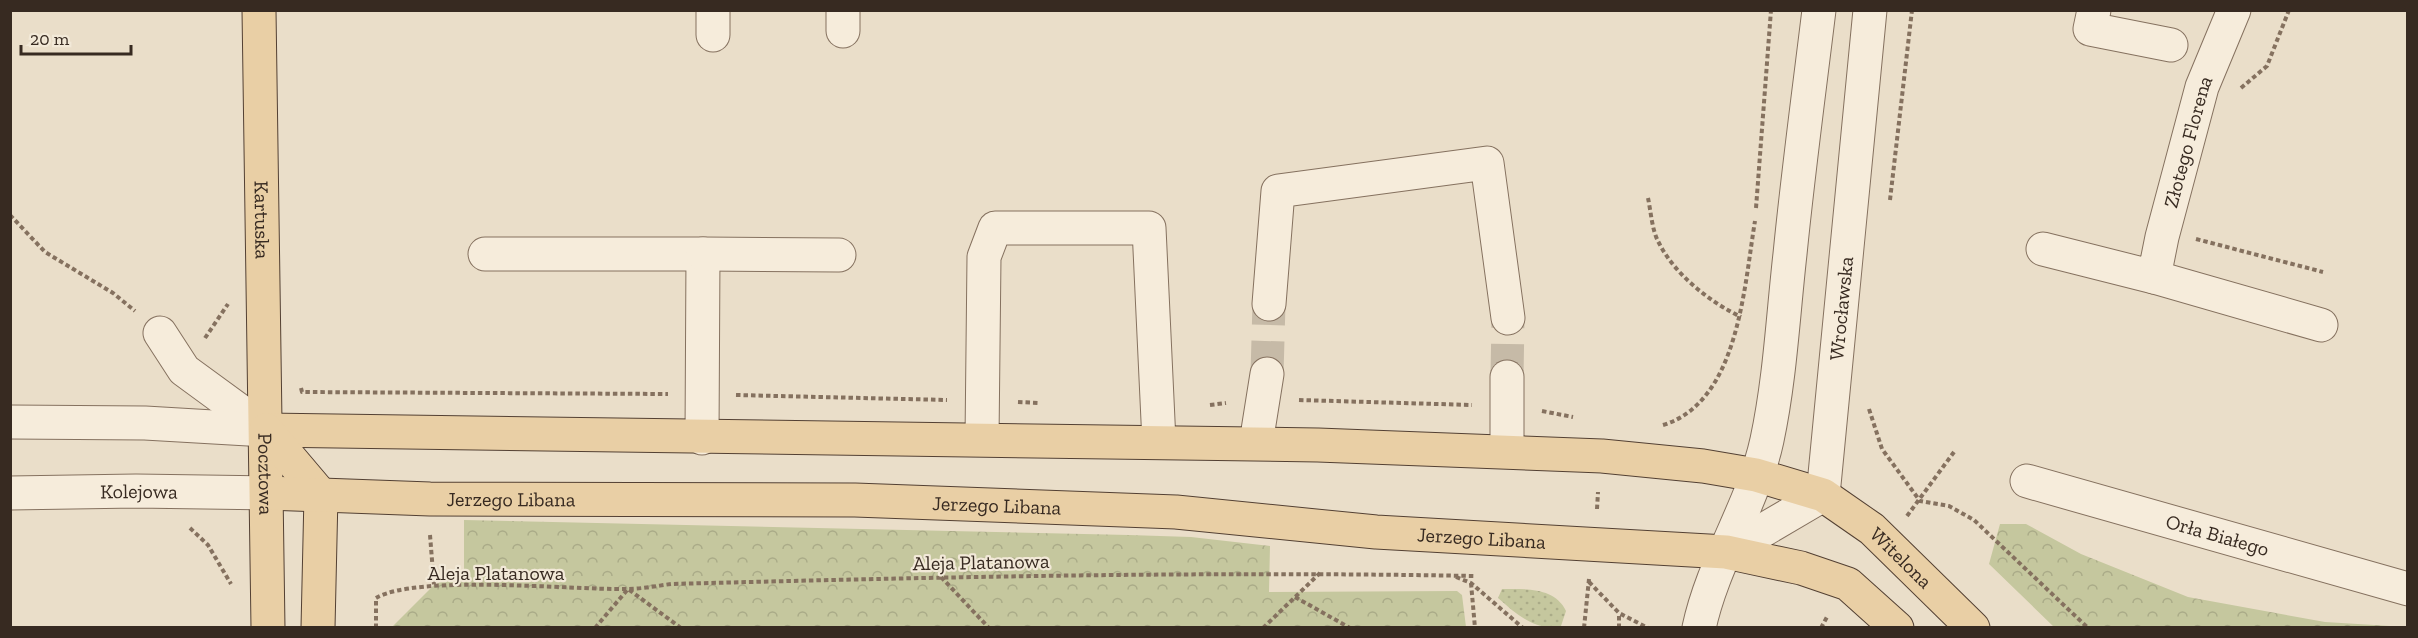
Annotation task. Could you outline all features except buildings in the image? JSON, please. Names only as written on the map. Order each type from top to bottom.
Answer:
[{"type":"main road","name":"Kartuska","points":[[259,10],[266,430]]},
{"type":"main road","points":[[266,430],[702,438],[1256,443],[1602,456],[1756,475]]},
{"type":"main road","name":"Pocztowa","points":[[266,430],[267,627]]},
{"type":"main road","name":"Pocztowa","points":[[266,430],[321,495]]},
{"type":"main road","name":"Witelona","points":[[1756,475],[1823,495],[1872,529],[1972,627]]},
{"type":"main road","name":"Jerzego Libana","points":[[267,493],[430,499],[855,500],[1176,512],[1376,532],[1726,552],[1791,566],[1848,584],[1896,627]]},
{"type":"main road","points":[[318,627],[321,495]]},
{"type":"street","points":[[1699,627],[1712,583],[1756,475],[1766,443],[1774,404],[1797,184],[1819,10]]},
{"type":"street","name":"Wrocławska","points":[[1823,495],[1870,10]]},
{"type":"street","points":[[2094,10],[2090,29],[2171,45]]},
{"type":"street","name":"Złotego Florena","points":[[2154,277],[2162,237],[2202,87],[2234,10]]},
{"type":"street","points":[[1269,304],[1278,191],[1487,163],[1508,318]]},
{"type":"street","points":[[982,439],[984,257],[995,228],[1149,228],[1159,442]]},
{"type":"street","points":[[2043,249],[2154,277],[2321,325]]},
{"type":"street","points":[[485,254],[839,255]]},
{"type":"street","points":[[702,438],[703,254]]},
{"type":"street","points":[[160,333],[184,370],[266,430]]},
{"type":"street","points":[[1256,443],[1265,386]]},
{"type":"street","points":[[1507,392],[1507,451]]},
{"type":"street","points":[[10,422],[146,423],[266,430]]},
{"type":"street","name":"Orła Białego","points":[[2027,481],[2408,589]]},
{"type":"street","name":"Kolejowa","points":[[10,493],[267,493]]},
{"type":"street","points":[[1726,552],[1823,495]]},
{"type":"path","points":[[1656,428],[1668,424],[1693,408],[1713,386],[1725,363],[1740,317],[1756,217],[1771,10]]},
{"type":"path","points":[[2236,93],[2267,66],[2289,10]]},
{"type":"path","points":[[1648,198],[1658,243],[1683,275],[1711,298],[1740,317]]},
{"type":"path","points":[[10,215],[45,252],[113,292],[160,333]]},
{"type":"path","points":[[2186,236],[2323,272]]},
{"type":"path","points":[[299,381],[302,392],[703,394],[1050,403]]},
{"type":"path","points":[[1157,406],[1194,408],[1265,386],[1507,392],[1584,419]]},
{"type":"path","points":[[1867,401],[1882,449],[1920,501],[1949,506],[1974,520],[2088,627]]},
{"type":"path","points":[[1920,501],[1954,452]]},
{"type":"path","points":[[1584,627],[1602,456]]},
{"type":"path","points":[[186,525],[208,545],[236,592]]},
{"type":"path","points":[[1263,627],[1320,573]]},
{"type":"path","name":"Aleja Platanowa","points":[[376,627],[376,598],[386,592],[434,585],[628,589],[671,584],[940,577],[1320,573],[1487,576]]},
{"type":"path","points":[[1452,576],[1471,583],[1523,627]]},
{"type":"path","points":[[940,577],[989,627]]},
{"type":"path","points":[[1578,580],[1588,582],[1619,613],[1648,627]]},
{"type":"path","points":[[1471,583],[1475,627]]},
{"type":"path","points":[[595,627],[628,589],[681,627]]},
{"type":"path","points":[[1295,597],[1350,627]]},
{"type":"path","points":[[1619,613],[1619,627]]},
{"type":"path","points":[[1795,627],[1808,627]]},
{"type":"green space","points":[[464,520],[1191,537],[1270,546],[1269,592],[1457,591],[1462,595],[1466,627],[392,627],[434,585],[464,571]]},
{"type":"green space","points":[[2000,524],[2026,524],[2081,554],[2188,597],[2325,622],[2407,627],[2054,627],[1989,564]]},
{"type":"green space","points":[[1502,589],[1538,591],[1555,597],[1566,611],[1561,626],[1535,624],[1519,615],[1498,598]]},
{"type":"tunnel","points":[[1267,374],[1269,304]]},
{"type":"tunnel","points":[[1507,377],[1508,318]]}]
